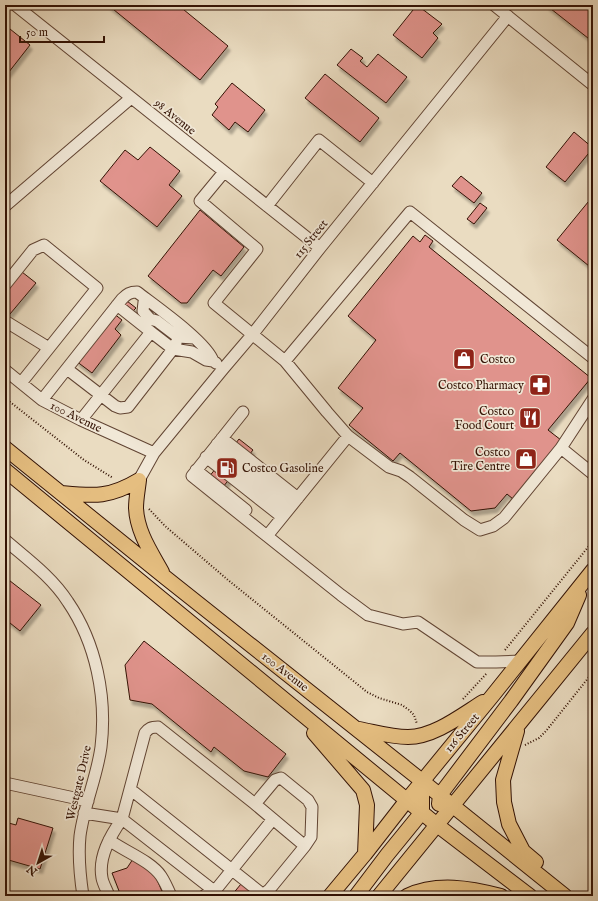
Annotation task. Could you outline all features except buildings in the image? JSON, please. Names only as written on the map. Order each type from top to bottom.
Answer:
[{"type":"main road","name":"100 Avenue","points":[[5,448],[563,895]]},
{"type":"main road","name":"100 Avenue","points":[[5,470],[407,800],[530,896]]},
{"type":"main road","points":[[61,493],[103,495],[124,489],[139,480]]},
{"type":"main road","points":[[139,480],[136,508],[139,524],[145,541],[166,578]]},
{"type":"main road","points":[[437,824],[440,795],[507,707],[566,623],[590,573]]},
{"type":"main road","name":"116 Street","points":[[330,896],[590,573]]},
{"type":"main road","points":[[379,896],[593,633]]},
{"type":"main road","points":[[355,728],[392,736],[410,737],[444,726],[493,695]]},
{"type":"main road","points":[[287,702],[363,790],[367,805],[365,854]]},
{"type":"main road","points":[[519,725],[503,780],[504,802],[509,824],[523,851],[553,878],[563,895]]},
{"type":"main road","points":[[356,896],[422,812],[422,781]]},
{"type":"main road","points":[[407,896],[427,889],[451,887],[474,889],[501,896]]},
{"type":"street","name":"98 Avenue","points":[[15,5],[320,248]]},
{"type":"street","points":[[494,5],[593,85]]},
{"type":"street","name":"115 Street","points":[[139,480],[154,453],[252,335],[320,248],[508,16]]},
{"type":"street","points":[[5,206],[132,98]]},
{"type":"street","points":[[267,206],[319,140],[373,183]]},
{"type":"street","points":[[224,172],[200,202],[257,249],[214,302],[285,361],[348,436],[389,467],[401,471],[410,477],[464,520],[480,530],[493,526],[504,518],[562,448],[593,399]]},
{"type":"street","points":[[285,361],[410,212],[593,358]]},
{"type":"street","points":[[5,285],[33,250],[44,245],[97,288],[21,384]]},
{"type":"street","points":[[42,400],[117,305],[132,292],[137,292],[202,344],[211,355],[213,361]]},
{"type":"street","points":[[146,299],[143,306],[143,311],[150,319],[157,321],[178,337],[194,338]]},
{"type":"street","points":[[117,305],[173,349],[192,352],[206,360],[213,361],[223,369]]},
{"type":"street","points":[[5,321],[49,348]]},
{"type":"street","points":[[81,420],[151,332]]},
{"type":"street","points":[[67,369],[120,408],[128,407],[173,349],[178,337]]},
{"type":"street","name":"100 Avenue","points":[[5,370],[42,400],[81,420],[154,453]]},
{"type":"street","points":[[243,412],[192,476],[285,514]]},
{"type":"street","points":[[285,514],[348,436]]},
{"type":"street","points":[[562,448],[593,474]]},
{"type":"street","points":[[212,451],[285,514]]},
{"type":"street","points":[[212,451],[285,514]]},
{"type":"street","points":[[212,451],[285,514],[341,595],[368,615],[403,624],[418,622],[477,662],[520,661]]},
{"type":"street","name":"Westgate Drive","points":[[5,540],[41,570],[68,601],[87,638],[99,680],[102,701],[101,746],[97,769],[84,813],[78,856],[83,896]]},
{"type":"street","points":[[109,896],[102,879],[101,864],[109,840],[122,819],[145,733],[153,727],[158,727],[305,846]]},
{"type":"street","points":[[130,789],[231,870],[261,893],[265,893],[311,837],[312,806],[308,800],[281,778],[275,780],[254,804]]},
{"type":"street","points":[[5,783],[88,802]]},
{"type":"street","points":[[84,813],[122,819],[209,893],[218,887],[273,819]]},
{"type":"street","points":[[109,840],[119,848],[130,851],[158,871],[162,876],[171,896]]},
{"type":"path","points":[[5,398],[84,460],[113,478]]},
{"type":"path","points":[[146,506],[165,526],[228,580],[367,692],[379,698],[402,705],[409,710],[414,715],[418,727]]},
{"type":"path","points":[[505,650],[593,541]]},
{"type":"path","points":[[461,701],[490,669]]},
{"type":"path","points":[[522,751],[525,745],[539,738],[546,731],[593,672]]},
{"type":"place","name":"Costco","points":[[464,359]]},
{"type":"place","name":"Costco Pharmacy","points":[[540,385]]},
{"type":"place","name":"Costco Food Court","points":[[530,418]]},
{"type":"place","name":"Costco Tire Centre","points":[[526,459]]},
{"type":"place","name":"Costco Gasoline","points":[[227,468]]}]
